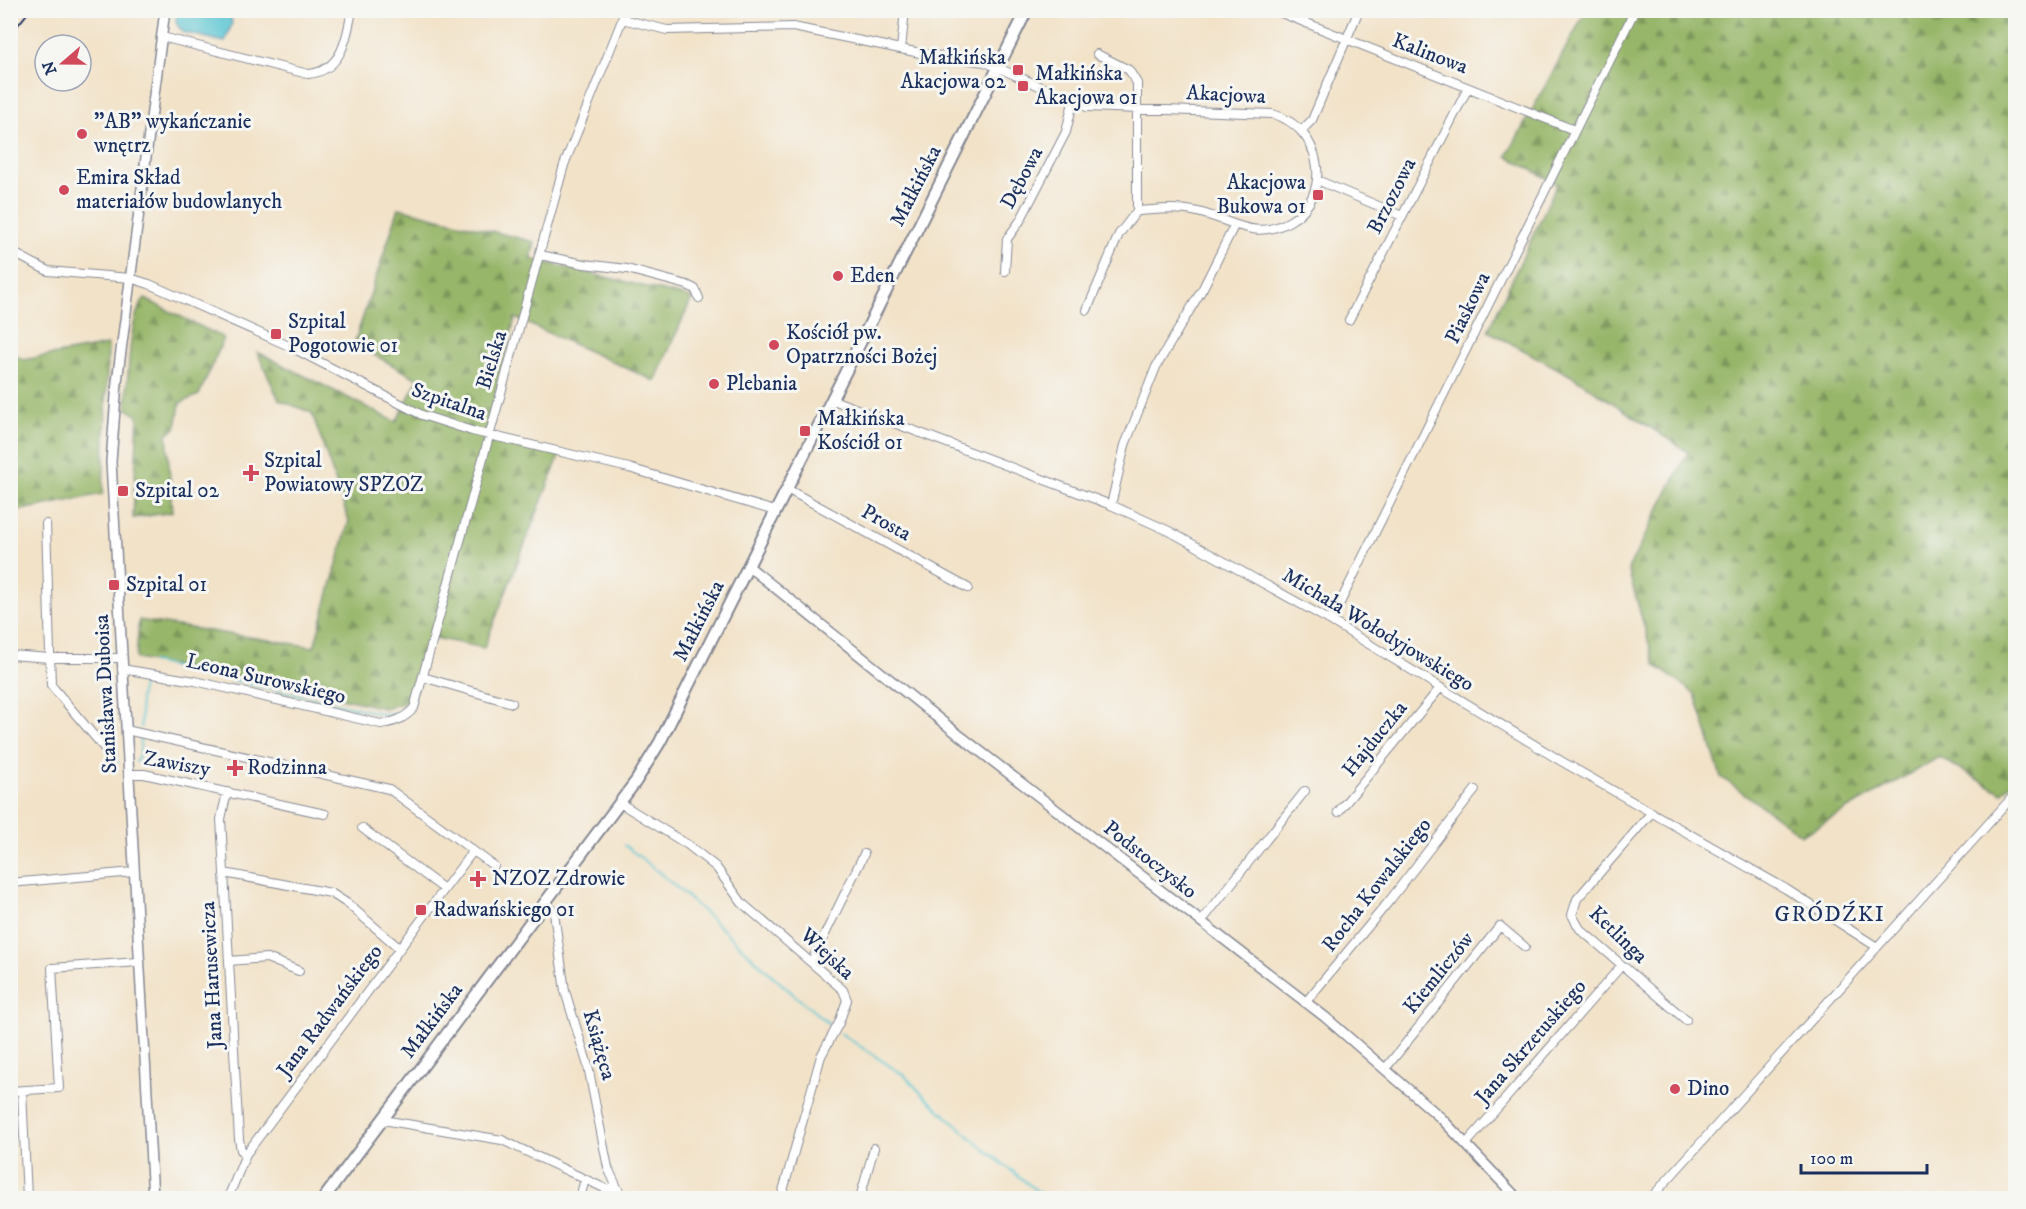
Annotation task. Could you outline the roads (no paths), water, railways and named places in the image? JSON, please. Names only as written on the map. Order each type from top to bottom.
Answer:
[{"type":"main road","name":"Małkińska","points":[[324,1198],[620,803],[660,742],[1027,10]]},
{"type":"street","name":"Stanisława Duboisa","points":[[153,1198],[122,669],[112,440],[130,278],[165,10]]},
{"type":"street","points":[[162,37],[308,74],[317,74],[339,57],[347,41],[352,10]]},
{"type":"street","points":[[901,49],[904,10]]},
{"type":"street","name":"Kalinowa","points":[[1274,10],[1574,130]]},
{"type":"street","points":[[1301,131],[1312,120],[1359,10]]},
{"type":"street","name":"Piaskowa","points":[[1331,621],[1635,10]]},
{"type":"street","name":"Akacjowa","points":[[624,15],[667,30],[793,27],[901,49],[985,62],[1073,102],[1091,107],[1272,114],[1285,118],[1301,131],[1315,153],[1317,180]]},
{"type":"street","name":"Bielska","points":[[401,719],[414,708],[488,435],[574,136],[624,15]]},
{"type":"street","points":[[1087,310],[1119,234],[1137,211],[1139,109],[1134,76],[1125,67],[1097,54]]},
{"type":"street","name":"Brzozowa","points":[[1349,320],[1467,88]]},
{"type":"street","name":"Dębowa","points":[[1005,271],[1007,239],[1020,221],[1066,132],[1073,102]]},
{"type":"street","points":[[1137,211],[1192,211],[1234,226],[1262,231],[1288,222],[1308,204],[1317,180],[1402,216]]},
{"type":"street","points":[[1111,505],[1125,445],[1153,374],[1203,288],[1234,226]]},
{"type":"street","name":"Szpitalna","points":[[10,251],[48,271],[130,278],[149,284],[289,346],[405,408],[449,425],[629,468],[775,511]]},
{"type":"street","points":[[540,255],[574,263],[627,269],[687,285],[695,289],[699,298]]},
{"type":"street","name":"Michała Wołodyjowskiego","points":[[833,400],[1111,505],[1169,531],[1331,621],[1440,688],[1786,889],[1877,947]]},
{"type":"street","name":"Prosta","points":[[787,489],[968,588]]},
{"type":"street","points":[[46,524],[51,685],[111,756]]},
{"type":"street","name":"Podstoczysko","points":[[748,566],[968,742],[1305,1003],[1433,1111],[1517,1198]]},
{"type":"street","points":[[10,656],[122,658]]},
{"type":"street","name":"Leona Surowskiego","points":[[122,669],[195,681],[381,724],[401,719]]},
{"type":"street","points":[[423,677],[512,703]]},
{"type":"street","name":"Hajduczka","points":[[1338,812],[1440,688]]},
{"type":"street","points":[[126,730],[389,789],[494,866]]},
{"type":"street","name":"Zawiszy","points":[[128,774],[144,774],[325,814]]},
{"type":"street","name":"Rocha Kowalskiego","points":[[1305,1003],[1390,900],[1475,790]]},
{"type":"street","points":[[1201,922],[1305,791]]},
{"type":"street","name":"Jana Harusewicza","points":[[227,792],[221,819],[239,1139],[241,1150],[246,1154]]},
{"type":"street","points":[[1651,1198],[2016,792]]},
{"type":"street","name":"Wiejska","points":[[620,803],[688,845],[716,867],[741,903],[812,961],[843,990],[847,1000],[839,1023],[821,1056],[781,1198]]},
{"type":"street","name":"Ketlinga","points":[[1652,812],[1573,907],[1575,922],[1686,1020]]},
{"type":"street","points":[[362,828],[444,889]]},
{"type":"street","name":"Jana Radwańskiego","points":[[228,1198],[246,1154],[473,851]]},
{"type":"street","points":[[812,961],[864,854]]},
{"type":"street","points":[[10,883],[134,872]]},
{"type":"street","points":[[224,873],[331,893],[348,904],[399,948]]},
{"type":"street","name":"Książęca","points":[[546,900],[554,913],[565,991],[588,1066],[608,1168],[614,1187],[622,1198]]},
{"type":"street","name":"Kiemliczów","points":[[1385,1069],[1500,926],[1525,947]]},
{"type":"street","points":[[229,961],[267,958],[299,971]]},
{"type":"street","points":[[10,1091],[59,1088],[52,968],[139,962]]},
{"type":"street","name":"Jana Skrzetuskiego","points":[[1466,1144],[1622,965]]},
{"type":"street","points":[[22,1091],[27,1198]]},
{"type":"street","points":[[383,1120],[502,1140],[606,1189],[614,1187]]},
{"type":"street","points":[[860,1198],[874,1148]]},
{"type":"street","points":[[580,1198],[585,1179]]},
{"type":"water","points":[[177,11],[216,11],[230,15],[232,23],[225,42],[183,32],[176,23]]},
{"type":"waterway","points":[[152,662],[383,714],[398,713],[407,708]]},
{"type":"waterway","points":[[141,727],[140,698],[144,681]]},
{"type":"waterway","points":[[136,762],[140,754],[140,737]]},
{"type":"waterway","points":[[114,756],[118,763]]},
{"type":"waterway","points":[[624,845],[677,888],[778,981],[831,1025]]},
{"type":"waterway","points":[[840,1033],[905,1076],[978,1144],[1046,1198]]},
{"type":"railway","points":[[10,35],[30,10]]},
{"type":"place","name":"Małkińska Akacjowa 02","points":[[1018,70]]},
{"type":"place","name":"Małkińska Akacjowa 01","points":[[1023,86]]},
{"type":"place","name":"\"AB\" wykańczanie wnętrz","points":[[82,134]]},
{"type":"place","name":"Emira Skład materiałów budowlanych","points":[[64,190]]},
{"type":"place","name":"Akacjowa Bukowa 01","points":[[1318,195]]},
{"type":"place","name":"Eden","points":[[838,276]]},
{"type":"place","name":"Szpital Pogotowie 01","points":[[276,334]]},
{"type":"place","name":"Kościół pw. Opatrzności Bożej","points":[[774,345]]},
{"type":"place","name":"Plebania","points":[[714,384]]},
{"type":"place","name":"Małkińska Kościół 01","points":[[805,431]]},
{"type":"place","name":"Szpital Powiatowy SPZOZ","points":[[251,473]]},
{"type":"place","name":"Szpital 02","points":[[123,491]]},
{"type":"place","name":"Szpital 01","points":[[114,585]]},
{"type":"place","name":"Rodzinna","points":[[235,768]]},
{"type":"place","name":"NZOZ Zdrowie","points":[[478,879]]},
{"type":"place","name":"Radwańskiego 01","points":[[421,910]]},
{"type":"place","name":"Dino","points":[[1675,1089]]},
{"type":"district","name":"GRÓDŹKI","points":[[1830,914]]}]
